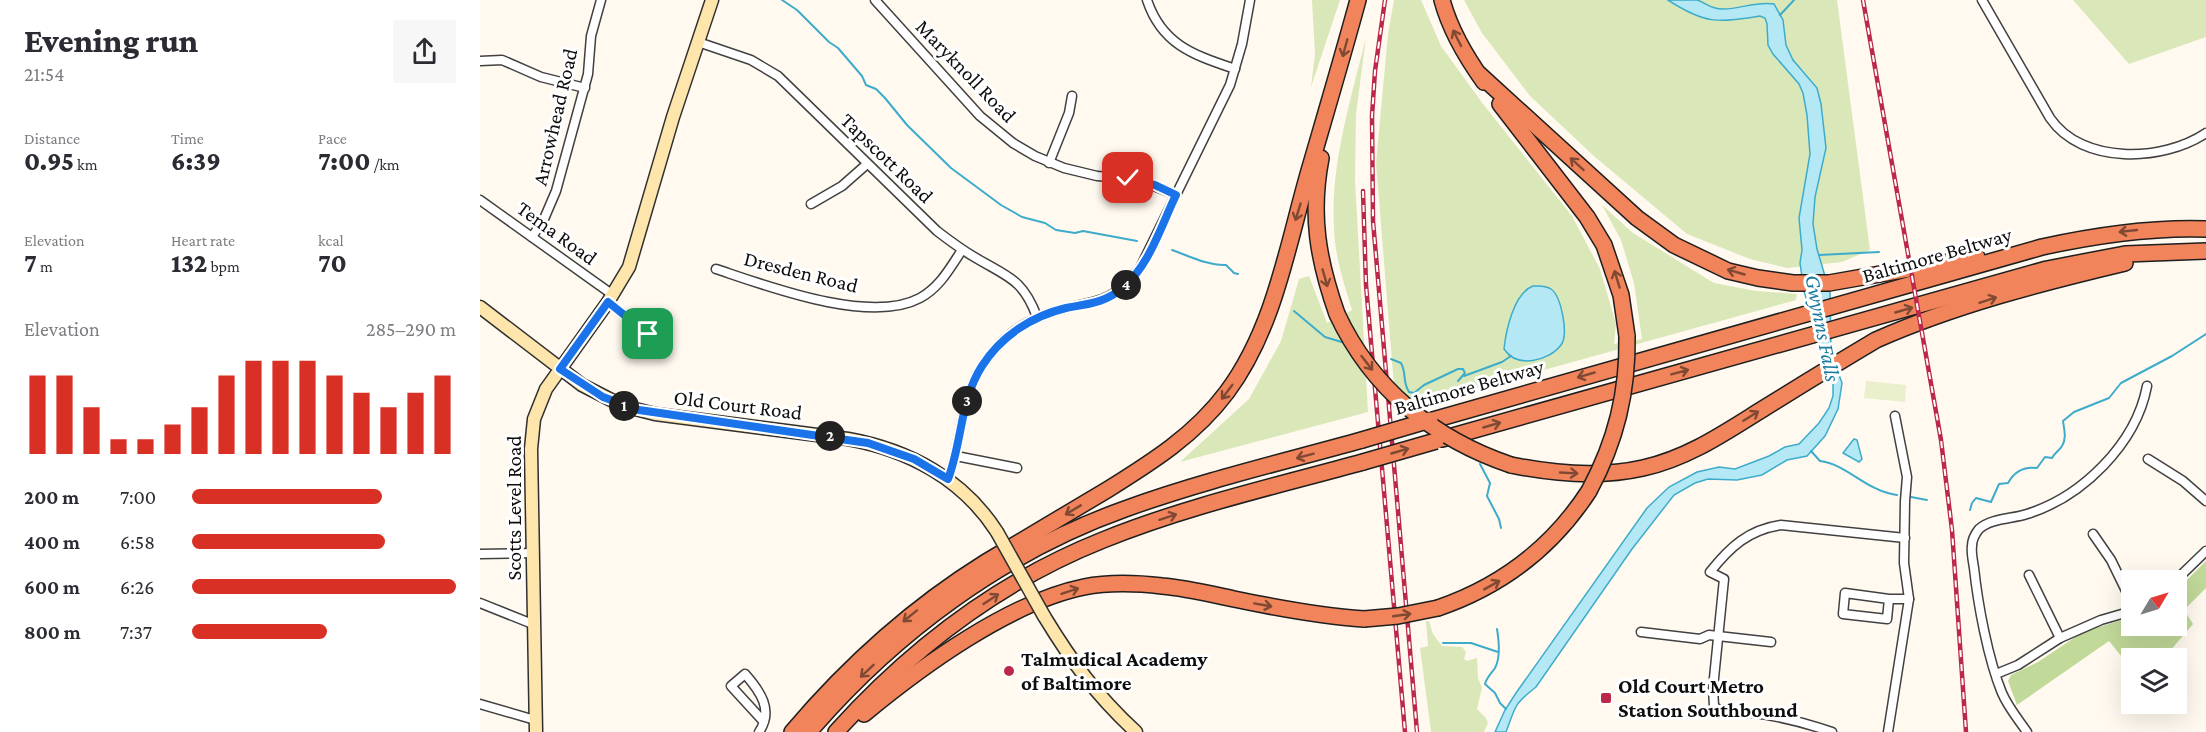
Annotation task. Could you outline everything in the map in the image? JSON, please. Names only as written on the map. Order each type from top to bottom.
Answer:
[{"type":"highway","points":[[792,732],[833,685],[858,661],[932,598],[985,563],[1154,461],[1188,435],[1215,407],[1240,373],[1265,323],[1333,96],[1358,0]]},
{"type":"highway","points":[[844,732],[893,690],[980,633],[1010,615],[1045,599],[1082,587],[1123,584],[1163,586],[1298,612],[1365,619],[1398,616],[1438,608],[1482,591],[1524,564],[1565,525],[1589,491],[1608,452],[1624,397],[1627,336],[1621,295],[1616,275],[1596,230],[1479,74],[1454,33],[1442,0]]},
{"type":"highway","points":[[1479,74],[1637,218],[1674,245],[1728,270],[1758,278],[1793,283],[1836,282],[1932,263],[2042,247]]},
{"type":"highway","points":[[1333,96],[1316,200],[1320,258],[1337,314],[1361,355],[1389,389],[1421,420],[1461,445],[1511,465],[1542,471],[1589,474],[1644,468],[1668,461],[1706,443],[1822,372],[1898,330],[1998,297],[2093,271],[2184,251]]},
{"type":"highway","name":"Baltimore Beltway","points":[[809,732],[842,694],[939,609],[1014,560],[1060,536],[1125,509],[1217,480],[2042,247],[2123,231],[2206,228]]},
{"type":"highway","name":"Baltimore Beltway","points":[[836,732],[880,685],[929,643],[972,611],[1038,570],[1132,529],[1221,501],[2080,262],[2124,254],[2206,251]]},
{"type":"main road","name":"Scotts Level Road","points":[[535,726],[531,461],[533,427],[542,397],[623,279],[634,254],[663,147],[712,0]]},
{"type":"main road","name":"Old Court Road","points":[[480,308],[593,392],[632,408],[655,414],[868,443],[914,459],[948,479],[975,503],[997,532],[1071,661],[1093,689],[1136,732]]},
{"type":"street","name":"Arrowhead Road","points":[[532,237],[544,219],[556,191],[585,88],[591,36],[601,0]]},
{"type":"street","name":"Maryknoll Road","points":[[875,0],[991,126],[1023,150],[1049,163],[1079,173],[1136,179],[1176,195]]},
{"type":"street","points":[[1148,0],[1158,24],[1174,42],[1199,57],[1235,69]]},
{"type":"street","points":[[948,479],[956,456],[965,410],[977,375],[988,357],[1023,325],[1037,317],[1106,299],[1123,288],[1140,268],[1224,96],[1235,69],[1250,0]]},
{"type":"street","points":[[1982,0],[2050,118],[2069,138],[2096,149],[2149,153],[2181,147],[2206,133]]},
{"type":"street","name":"Tapscott Road","points":[[698,42],[751,60],[769,69],[915,212],[962,250],[1012,278],[1026,295],[1037,317]]},
{"type":"street","points":[[480,61],[502,60],[541,77],[585,88]]},
{"type":"street","points":[[1049,163],[1069,113],[1072,96]]},
{"type":"street","points":[[811,204],[842,186],[867,164]]},
{"type":"street","name":"Tema Road","points":[[480,200],[532,237],[610,299],[648,334]]},
{"type":"street","name":"Dresden Road","points":[[716,269],[804,296],[836,303],[893,307],[913,301],[929,292],[943,279],[962,250]]},
{"type":"street","points":[[2027,732],[2003,695],[1996,674],[1976,589],[1971,547],[1973,539],[1982,527],[1992,521],[2039,510],[2086,484],[2108,461],[2132,426],[2147,386]]},
{"type":"street","points":[[1888,732],[1909,599],[1904,563],[1907,477],[1895,416]]},
{"type":"street","points":[[956,456],[1017,468]]},
{"type":"street","points":[[2148,459],[2183,481],[2206,501]]},
{"type":"street","points":[[1832,732],[1791,719],[1717,710],[1713,702],[1717,636],[1724,579],[1710,572],[1721,558],[1762,528],[1781,525],[1905,538]]},
{"type":"street","points":[[2093,534],[2111,560],[2121,580]]},
{"type":"street","points":[[2186,570],[2206,551]]},
{"type":"street","points":[[480,554],[533,553]]},
{"type":"street","points":[[2029,575],[2060,638]]},
{"type":"street","points":[[1889,599],[1887,619],[1843,614],[1845,593],[1889,599],[1909,599]]},
{"type":"street","points":[[480,603],[535,625]]},
{"type":"street","points":[[1996,674],[2018,665],[2060,638],[2121,614]]},
{"type":"street","points":[[1641,632],[1700,639],[1709,635],[1771,642]]},
{"type":"street","points":[[759,732],[764,722],[766,709],[762,696],[745,674],[731,686],[764,722]]},
{"type":"street","points":[[480,704],[535,726]]},
{"type":"green space","points":[[1312,0],[1340,0],[1311,87],[1315,54]]},
{"type":"green space","points":[[1394,0],[1421,0],[1441,46],[1483,104],[1572,216],[1600,269],[1616,324],[1614,344],[1642,339],[1634,283],[1621,240],[1602,205],[1633,233],[1714,283],[1756,291],[1797,294],[1796,300],[1396,411],[1376,163],[1388,34]]},
{"type":"green space","points":[[1464,0],[1837,0],[1870,250],[1842,262],[1787,268],[1750,259],[1687,234],[1595,157],[1530,96],[1482,33]]},
{"type":"green space","points":[[2073,0],[2206,0],[2206,37],[2129,64]]},
{"type":"green space","points":[[1366,37],[1356,114],[1355,180],[1368,412],[1180,462],[1249,399],[1281,341],[1299,279],[1309,276],[1327,323],[1352,310],[1336,250],[1335,180],[1343,132]]},
{"type":"green space","points":[[1866,381],[1906,385],[1905,402],[1864,398]]},
{"type":"green space","points":[[2206,561],[2206,588],[2187,607],[2187,580]]},
{"type":"green space","points":[[2187,615],[2193,624],[2187,631]]},
{"type":"green space","points":[[2121,620],[2121,636],[2183,636],[2173,648],[2121,648],[2121,656],[2109,641],[2017,705],[2008,681],[2011,675],[2038,662],[2083,632]]},
{"type":"green space","points":[[1426,621],[1429,621],[1433,634],[1442,646],[1462,647],[1466,652],[1464,659],[1467,661],[1477,658],[1478,678],[1482,688],[1477,709],[1488,723],[1484,732],[1431,732],[1420,648],[1428,646]]},
{"type":"water","name":"Gwynns Falls","points":[[1668,0],[1697,0],[1718,9],[1774,4],[1783,20],[1786,45],[1793,60],[1817,88],[1826,148],[1815,197],[1813,224],[1817,249],[1830,293],[1831,353],[1842,383],[1838,409],[1825,436],[1807,456],[1787,460],[1762,475],[1737,480],[1708,479],[1695,483],[1674,495],[1632,549],[1536,687],[1519,702],[1506,732],[1495,732],[1516,693],[1647,508],[1669,487],[1697,472],[1719,467],[1735,469],[1785,447],[1799,444],[1819,423],[1829,408],[1833,396],[1833,378],[1825,361],[1804,291],[1800,263],[1802,250],[1799,218],[1810,154],[1803,93],[1799,84],[1768,45],[1765,18],[1760,16],[1712,20],[1692,14]]},
{"type":"water","points":[[1533,286],[1546,287],[1555,293],[1561,307],[1564,333],[1561,345],[1556,351],[1541,359],[1525,361],[1510,355],[1504,349],[1509,323],[1516,304],[1526,290]]},
{"type":"water","points":[[1854,439],[1857,440],[1862,459],[1859,462],[1843,453]]},
{"type":"waterway","points":[[782,0],[797,10],[838,48],[862,76],[866,85],[876,89],[907,125],[951,168],[1001,205],[1022,217],[1045,223],[1056,230],[1075,233],[1083,231],[1137,241]]},
{"type":"waterway","points":[[1780,15],[1794,0]]},
{"type":"waterway","points":[[1172,250],[1206,262],[1226,265],[1238,274]]},
{"type":"waterway","points":[[1819,255],[1879,252]]},
{"type":"waterway","points":[[1294,311],[1325,337],[1345,343]]},
{"type":"waterway","points":[[1970,510],[1976,498],[1991,502],[1999,484],[2008,483],[2016,473],[2023,469],[2037,468],[2045,457],[2052,458],[2064,443],[2063,421],[2074,412],[2109,398],[2121,383],[2172,356],[2206,334]]},
{"type":"waterway","points":[[1464,376],[1502,362],[1511,356]]},
{"type":"waterway","points":[[1391,359],[1401,363],[1409,392],[1414,393],[1424,385],[1458,369],[1463,369],[1465,373],[1458,381]]},
{"type":"waterway","points":[[1811,451],[1820,461],[1839,467],[1886,493],[1897,495]]},
{"type":"waterway","points":[[1480,464],[1490,483],[1487,496],[1501,528]]},
{"type":"waterway","points":[[1911,497],[1927,500]]},
{"type":"waterway","points":[[1497,629],[1498,659],[1485,684],[1495,693],[1506,709]]},
{"type":"waterway","points":[[1443,643],[1471,643],[1498,652]]},
{"type":"railway","points":[[1385,0],[1375,71],[1372,116],[1373,221],[1417,732]]},
{"type":"railway","points":[[1863,0],[1941,440],[1952,530],[1966,732]]},
{"type":"railway","points":[[1363,191],[1366,285],[1405,732]]},
{"type":"place","name":"Talmudical Academy of Baltimore","points":[[1009,671]]},
{"type":"place","name":"Old Court Metro Station Southbound","points":[[1606,698]]},
{"type":"route","points":[[648,334],[608,302],[560,369],[582,385],[623,406],[655,414],[868,443],[914,459],[948,479],[956,456],[972,385],[982,365],[996,348],[1013,332],[1037,317],[1106,299],[1123,288],[1140,268],[1176,195],[1155,185],[1128,178]]}]
